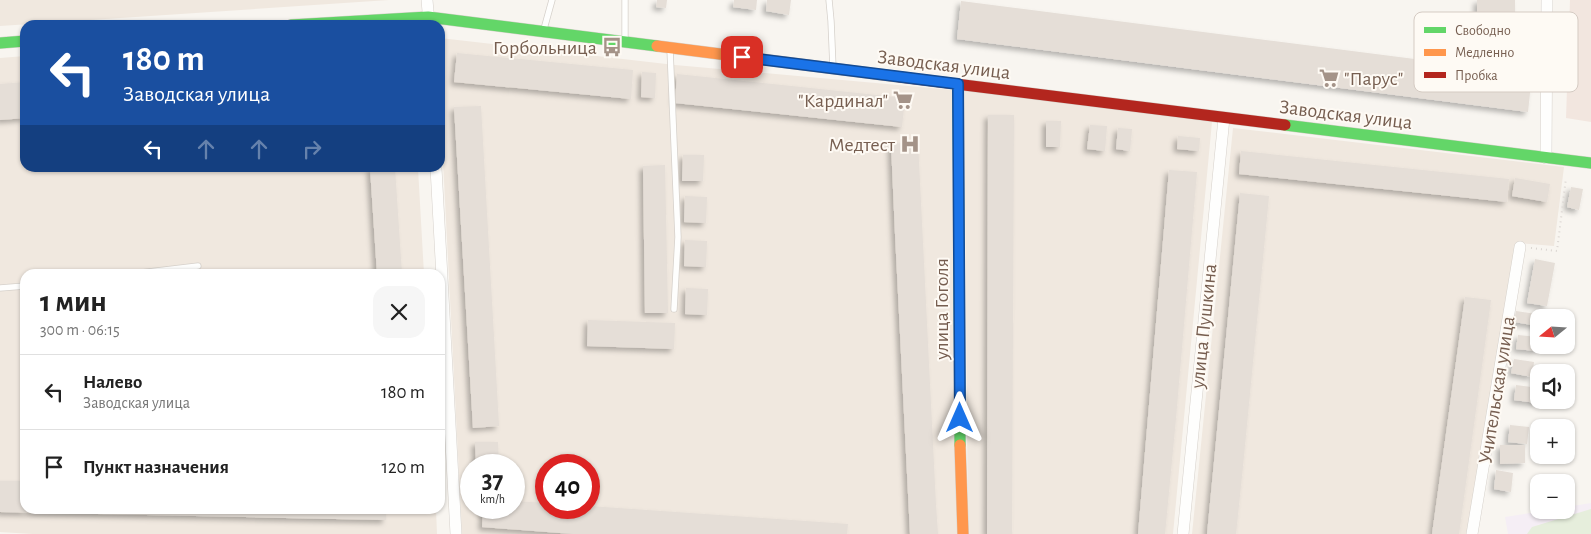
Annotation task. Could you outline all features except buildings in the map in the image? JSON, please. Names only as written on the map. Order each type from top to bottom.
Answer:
[{"type":"street","points":[[427,0],[428,20]]},
{"type":"street","name":"Заводская улица","points":[[445,22],[544,31],[1224,118],[1591,162]]},
{"type":"street","points":[[0,43],[20,41]]},
{"type":"street","name":"улица Гоголя","points":[[958,84],[960,448],[963,534]]},
{"type":"street","points":[[1546,92],[1546,158]]},
{"type":"street","name":"улица Пушкина","points":[[1183,534],[1224,118]]},
{"type":"street","points":[[436,172],[442,269]]},
{"type":"street","name":"Учительская улица","points":[[1472,534],[1520,247]]},
{"type":"street","points":[[445,333],[456,534]]},
{"type":"lane","points":[[544,31],[552,0]]},
{"type":"lane","points":[[625,0],[625,42]]},
{"type":"lane","points":[[829,0],[833,68]]},
{"type":"lane","points":[[670,48],[678,237],[674,309]]},
{"type":"lane","points":[[173,269],[198,266]]},
{"type":"lane","points":[[0,288],[20,286]]},
{"type":"path","points":[[1520,247],[1557,251],[1566,178]]},
{"type":"shaded area","points":[[0,0],[389,0],[90,20],[20,20],[20,25],[0,26]]},
{"type":"shaded area","points":[[1570,0],[1591,0],[1591,122],[1566,118],[1567,92],[1578,92],[1578,12],[1570,12]]},
{"type":"shaded area","points":[[445,39],[675,65],[953,90],[957,534],[462,534],[461,519],[525,519],[525,454],[460,454],[460,495],[444,172]]},
{"type":"shaded area","points":[[20,56],[20,172],[418,172],[424,269],[20,269],[20,514],[436,514],[437,534],[33,534],[0,532],[0,58]]},
{"type":"shaded area","points":[[964,90],[1212,122],[1173,534],[968,534]]},
{"type":"shaded area","points":[[1233,128],[1564,167],[1554,246],[1517,243],[1468,534],[1192,534]]},
{"type":"shaded area","points":[[1591,503],[1591,534],[1508,534],[1505,517],[1530,513],[1530,519],[1575,519],[1575,506]]},
{"type":"green space","points":[[1591,509],[1591,534],[1527,534],[1532,527],[1558,519],[1575,519],[1575,514]]},
{"type":"traffic: fast","points":[[377,20],[428,17],[657,46]]},
{"type":"traffic: fast","points":[[0,43],[20,41]]},
{"type":"traffic: fast","points":[[958,84],[960,445]]},
{"type":"traffic: fast","points":[[1285,125],[1591,163]]},
{"type":"traffic: slow","points":[[657,46],[900,77]]},
{"type":"traffic: slow","points":[[960,445],[963,534]]},
{"type":"traffic: jam","points":[[900,77],[1285,125]]},
{"type":"place","name":"Горбольница","points":[[612,47]]},
{"type":"place","name":"\"Парус\"","points":[[1329,78]]},
{"type":"place","name":"\"Кардинал\"","points":[[903,100]]},
{"type":"place","name":"Медтест","points":[[910,144]]},
{"type":"route","points":[[742,57],[958,84],[960,418]]}]
